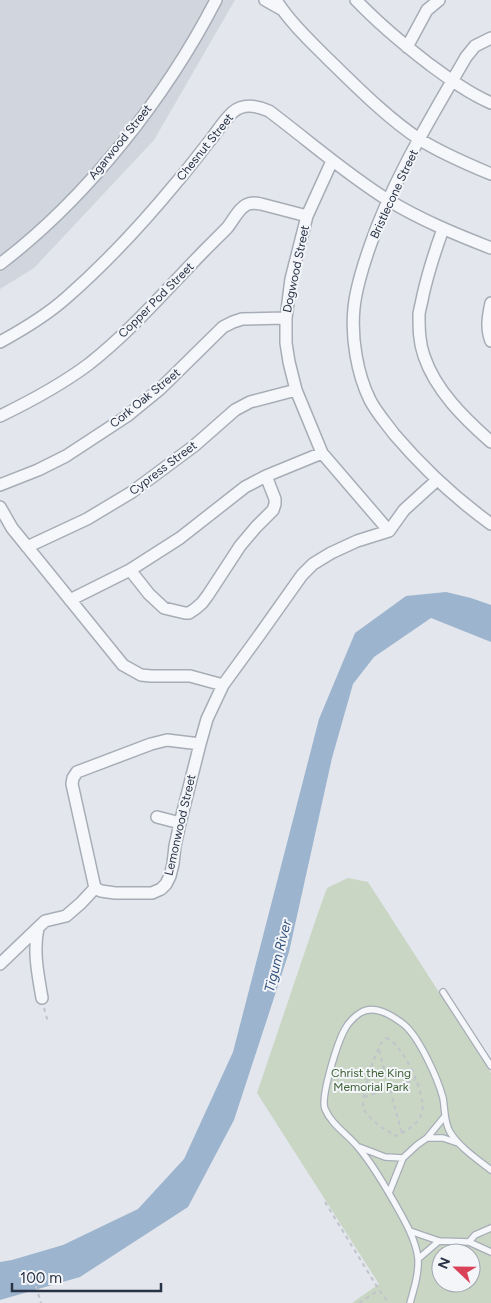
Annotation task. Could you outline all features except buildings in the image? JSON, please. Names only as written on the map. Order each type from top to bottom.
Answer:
[{"type":"street","name":"Agarwood Street","points":[[0,264],[42,230],[119,147],[180,62],[216,0]]},
{"type":"street","points":[[265,0],[279,5],[316,48],[382,111],[419,139],[456,159],[491,174]]},
{"type":"street","points":[[406,47],[424,14],[439,0]]},
{"type":"street","points":[[358,1],[406,47],[452,81],[491,103]]},
{"type":"street","name":"Bristlecone Street","points":[[491,38],[475,46],[470,51],[419,139],[388,200],[377,225],[358,282],[354,308],[353,338],[362,384],[384,421],[437,480],[491,524]]},
{"type":"street","name":"Chesnut Street","points":[[0,342],[65,299],[98,267],[175,184],[199,156],[227,118],[234,111],[241,108],[252,106],[261,107],[269,111],[332,161],[388,200],[443,229],[491,248]]},
{"type":"street","name":"Dogwood Street","points":[[332,161],[307,216],[291,280],[286,318],[288,362],[296,390],[322,453],[389,531]]},
{"type":"street","name":"Copper Pod Street","points":[[0,416],[65,381],[89,364],[122,335],[167,290],[228,227],[247,204],[261,204],[307,216]]},
{"type":"street","points":[[443,229],[428,274],[420,312],[419,338],[424,356],[450,401],[468,422],[491,442]]},
{"type":"street","points":[[491,303],[487,331],[491,341]]},
{"type":"street","name":"Cork Oak Street","points":[[0,485],[38,470],[66,456],[127,416],[160,389],[228,324],[242,318],[286,318]]},
{"type":"street","name":"Cypress Street","points":[[27,547],[87,519],[132,492],[194,446],[235,410],[250,402],[296,390]]},
{"type":"street","points":[[70,600],[130,570],[180,538],[245,487],[266,476],[322,453]]},
{"type":"street","points":[[130,570],[149,594],[164,608],[185,613],[195,609],[208,595],[240,546],[273,510],[275,499],[266,476]]},
{"type":"street","points":[[389,531],[404,510],[437,480]]},
{"type":"street","points":[[0,507],[12,528],[123,665],[141,675],[190,676],[223,684]]},
{"type":"street","name":"Lemonwood Street","points":[[95,888],[115,894],[152,892],[161,889],[166,884],[170,876],[180,823],[207,719],[223,684],[302,575],[313,564],[330,553],[357,541],[389,531]]},
{"type":"street","points":[[0,964],[45,921],[66,916],[95,888],[72,784],[77,772],[151,744],[167,740],[200,744]]},
{"type":"street","points":[[157,817],[180,823]]},
{"type":"street","points":[[38,928],[36,947],[37,968],[42,998]]},
{"type":"lane","points":[[444,992],[491,1066]]},
{"type":"lane","points":[[410,1303],[415,1284],[418,1259],[410,1231],[381,1179],[358,1147],[334,1123],[324,1106],[330,1073],[345,1029],[356,1016],[370,1010],[385,1012],[404,1024],[421,1046],[429,1063],[443,1099],[449,1131],[458,1143],[491,1170]]},
{"type":"lane","points":[[389,1193],[403,1158],[427,1138],[445,1116]]},
{"type":"lane","points":[[427,1138],[443,1138],[458,1143]]},
{"type":"lane","points":[[358,1147],[385,1157],[403,1158]]},
{"type":"lane","points":[[469,1242],[475,1234],[491,1228]]},
{"type":"lane","points":[[410,1231],[439,1241],[469,1242],[491,1252]]},
{"type":"lane","points":[[418,1259],[439,1241]]},
{"type":"path","points":[[42,998],[48,1022]]},
{"type":"path","points":[[386,1038],[391,1039],[406,1057],[416,1080],[423,1107],[419,1121],[397,1136],[385,1130],[376,1122],[362,1104],[366,1082],[379,1049],[381,1043],[386,1038]]},
{"type":"path","points":[[379,1049],[402,1133]]},
{"type":"path","points":[[364,1097],[416,1080]]},
{"type":"path","points":[[324,1202],[389,1303]]},
{"type":"path","points":[[31,1271],[41,1302]]},
{"type":"path","points":[[359,1303],[379,1290]]},
{"type":"shaded area","points":[[0,0],[235,0],[154,140],[34,268],[0,289]]},
{"type":"green space","name":"Christ the King Memorial Park","points":[[348,878],[368,882],[491,1073],[491,1303],[352,1303],[379,1284],[257,1093],[327,888]]},
{"type":"water","name":"Tigum River","points":[[446,592],[491,605],[491,642],[431,618],[374,657],[353,684],[332,758],[289,952],[234,1120],[188,1207],[80,1277],[0,1300],[0,1262],[63,1245],[138,1209],[184,1159],[233,1052],[319,719],[355,633],[406,596]]}]
